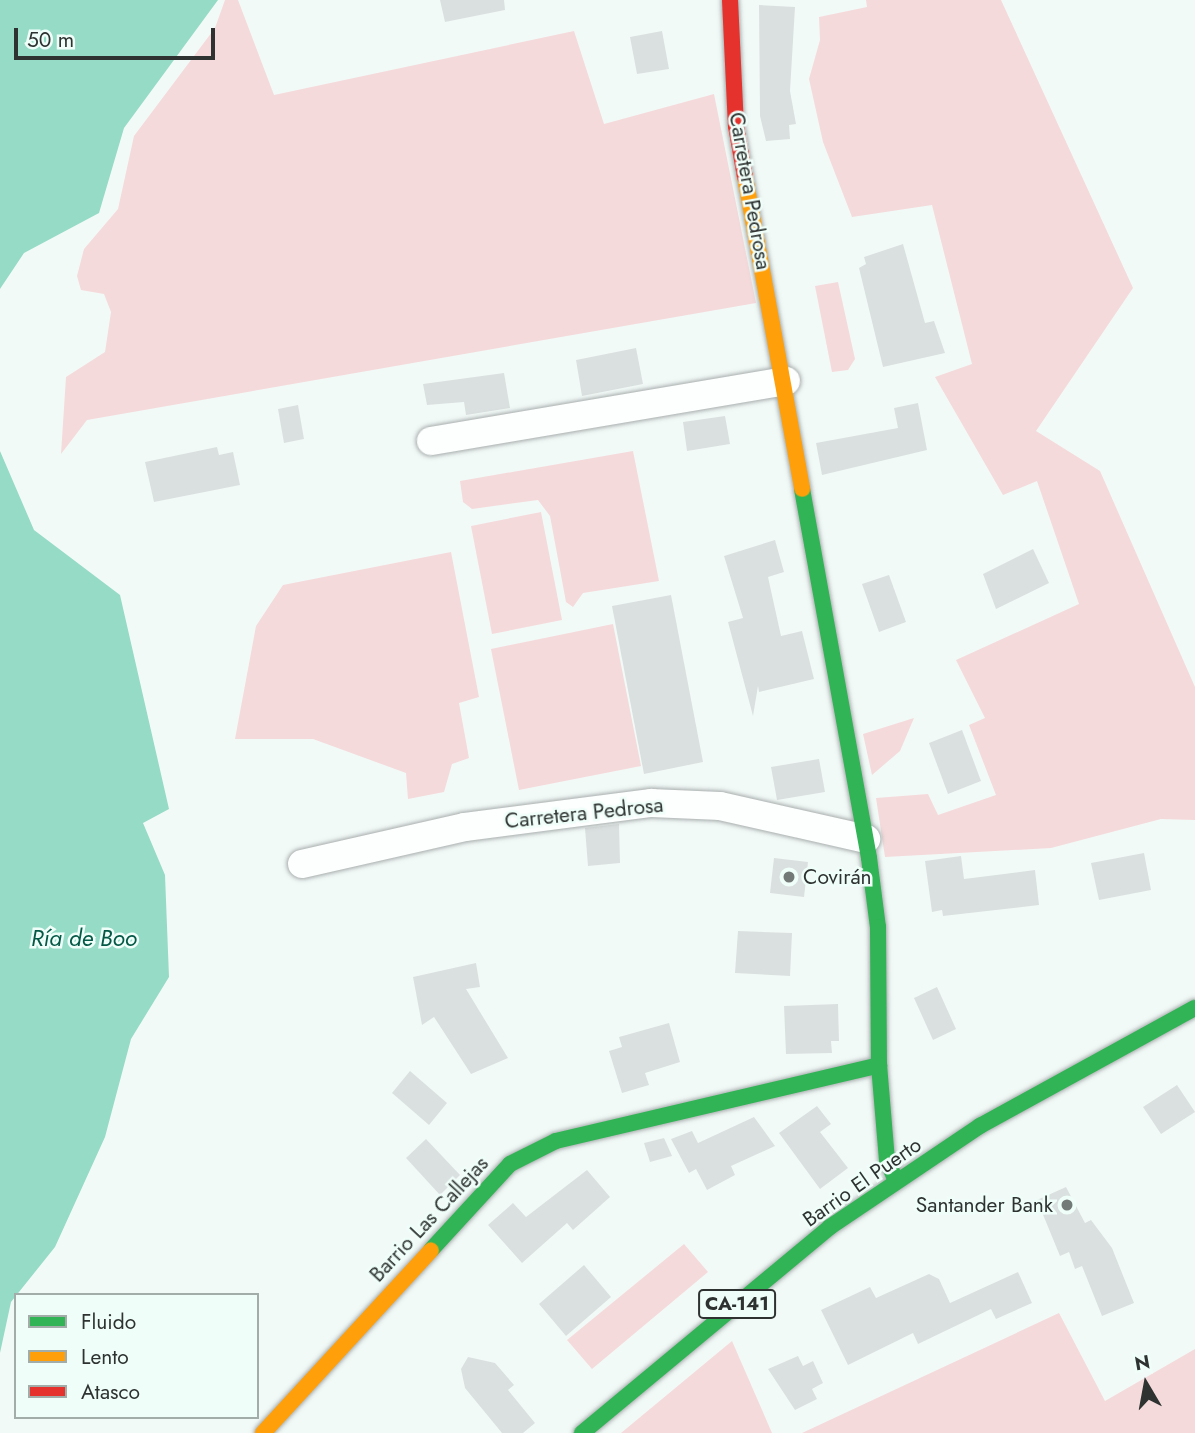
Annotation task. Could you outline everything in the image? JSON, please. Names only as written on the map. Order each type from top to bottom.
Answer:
[{"type":"street","name":"Carretera Pedrosa","points":[[730,0],[736,126],[786,381],[866,839],[878,927],[879,1065],[887,1160],[896,1181]]},
{"type":"street","points":[[431,440],[786,381]]},
{"type":"street","name":"Carretera Pedrosa","points":[[302,864],[465,827],[651,803],[720,806],[866,839]]},
{"type":"street","name":"Barrio El Puerto","points":[[582,1433],[830,1227],[896,1181],[980,1126],[1195,1008]]},
{"type":"street","name":"Barrio Las Callejas","points":[[263,1433],[510,1164],[556,1142],[879,1065]]},
{"type":"shaded area","points":[[225,0],[238,0],[274,95],[574,31],[604,124],[714,94],[756,303],[87,420],[61,454],[66,377],[105,352],[111,312],[104,294],[81,290],[77,276],[84,249],[118,209],[134,136],[215,28]]},
{"type":"shaded area","points":[[866,0],[1001,0],[1133,288],[1036,431],[1100,471],[1195,687],[1195,820],[1161,819],[1051,848],[885,857],[876,798],[928,794],[938,815],[996,795],[969,725],[985,718],[956,660],[1079,604],[1037,481],[1003,495],[935,377],[972,364],[932,205],[852,217],[823,142],[809,79],[820,40],[819,17],[867,7]]},
{"type":"shaded area","points":[[838,282],[855,359],[848,370],[832,372],[815,286]]},
{"type":"shaded area","points":[[633,451],[659,581],[583,593],[573,607],[566,602],[550,516],[538,500],[472,509],[463,502],[460,481]]},
{"type":"shaded area","points":[[541,512],[562,620],[492,634],[471,526]]},
{"type":"shaded area","points":[[451,552],[479,697],[459,703],[469,758],[452,764],[444,792],[408,799],[406,773],[313,739],[235,739],[256,626],[283,585]]},
{"type":"shaded area","points":[[613,624],[641,766],[519,790],[491,649]]},
{"type":"shaded area","points":[[914,718],[900,751],[872,775],[863,734]]},
{"type":"shaded area","points":[[684,1244],[708,1272],[592,1369],[567,1340]]},
{"type":"shaded area","points":[[1059,1313],[1105,1401],[1195,1349],[1195,1433],[802,1433]]},
{"type":"shaded area","points":[[732,1341],[772,1433],[621,1433]]},
{"type":"water","points":[[0,0],[218,0],[124,128],[99,213],[24,253],[0,289]]},
{"type":"water","name":"Ría de Boo","points":[[0,451],[34,530],[120,595],[169,809],[143,823],[165,875],[169,977],[131,1039],[105,1137],[55,1247],[18,1293],[14,1293],[0,1353]]},
{"type":"building","points":[[440,0],[504,0],[505,10],[445,22]]},
{"type":"building","points":[[759,5],[795,7],[790,91],[796,124],[789,125],[790,139],[766,141],[760,116]]},
{"type":"building","points":[[662,31],[669,69],[637,74],[630,37]]},
{"type":"building","points":[[903,244],[925,323],[934,321],[945,353],[883,367],[859,268],[866,264],[864,257]]},
{"type":"building","points":[[636,348],[643,384],[582,396],[576,360]]},
{"type":"building","points":[[504,373],[510,408],[466,415],[464,402],[427,405],[423,384]]},
{"type":"building","points":[[918,403],[927,450],[822,475],[816,443],[898,428],[894,408]]},
{"type":"building","points":[[298,405],[304,439],[284,443],[278,409]]},
{"type":"building","points":[[725,416],[730,444],[687,451],[683,422]]},
{"type":"building","points":[[217,447],[219,455],[233,452],[240,485],[154,502],[145,462]]},
{"type":"building","points":[[775,540],[784,572],[768,577],[781,636],[802,631],[814,679],[759,692],[758,686],[753,716],[728,622],[743,618],[724,556]]},
{"type":"building","points":[[1033,549],[1049,583],[996,609],[983,574]]},
{"type":"building","points":[[889,575],[906,622],[879,632],[862,584]]},
{"type":"building","points":[[671,595],[703,762],[644,774],[612,606]]},
{"type":"building","points":[[962,730],[981,781],[948,794],[929,743]]},
{"type":"building","points":[[819,759],[825,792],[777,800],[771,767]]},
{"type":"building","points":[[619,824],[620,863],[588,866],[585,828]]},
{"type":"building","points":[[1144,853],[1151,890],[1099,900],[1091,863]]},
{"type":"building","points":[[961,856],[964,879],[1035,870],[1039,905],[943,916],[942,910],[932,912],[925,861]]},
{"type":"building","name":"Covirán","points":[[774,858],[808,862],[804,897],[770,893]]},
{"type":"building","points":[[738,931],[792,933],[790,976],[735,973]]},
{"type":"building","points":[[476,963],[480,987],[466,989],[508,1058],[471,1074],[434,1017],[422,1025],[413,977]]},
{"type":"building","points":[[937,987],[956,1029],[933,1040],[914,998]]},
{"type":"building","points":[[838,1004],[839,1041],[831,1041],[832,1053],[786,1054],[784,1006]]},
{"type":"building","points":[[669,1023],[680,1062],[645,1073],[649,1085],[622,1093],[609,1051],[622,1047],[619,1037]]},
{"type":"building","points":[[410,1071],[447,1103],[429,1125],[392,1093]]},
{"type":"building","points":[[1177,1085],[1195,1112],[1161,1134],[1143,1107]]},
{"type":"building","points":[[817,1106],[831,1124],[820,1132],[848,1168],[820,1189],[779,1133]]},
{"type":"building","points":[[754,1117],[775,1146],[731,1166],[735,1175],[707,1190],[696,1169],[689,1173],[671,1139],[692,1131],[698,1143]]},
{"type":"building","points":[[664,1138],[672,1156],[650,1162],[644,1143]]},
{"type":"building","points":[[426,1139],[460,1175],[440,1195],[406,1158]]},
{"type":"building","points":[[587,1170],[610,1197],[573,1230],[567,1223],[522,1263],[488,1225],[513,1203],[526,1217]]},
{"type":"building","points":[[1066,1187],[1085,1223],[1091,1220],[1112,1248],[1134,1303],[1102,1316],[1082,1266],[1075,1269],[1069,1252],[1060,1256],[1037,1200]]},
{"type":"building","points":[[584,1265],[611,1297],[566,1336],[539,1304]]},
{"type":"building","points":[[1018,1272],[1032,1303],[996,1319],[991,1309],[918,1344],[913,1333],[848,1365],[821,1310],[870,1287],[876,1298],[929,1274],[939,1279],[950,1303]]},
{"type":"building","points":[[798,1356],[803,1366],[813,1361],[823,1383],[812,1389],[817,1399],[795,1410],[768,1369]]},
{"type":"building","points":[[468,1357],[495,1363],[514,1385],[508,1390],[535,1423],[523,1433],[502,1433],[465,1388],[461,1369]]},
{"type":"traffic: fast","points":[[802,489],[869,858],[878,927],[879,1065],[887,1160],[896,1181]]},
{"type":"traffic: fast","points":[[582,1433],[830,1227],[980,1126],[1195,1008]]},
{"type":"traffic: fast","points":[[431,1250],[510,1164],[556,1141],[879,1065]]},
{"type":"traffic: slow","points":[[745,177],[802,489]]},
{"type":"traffic: slow","points":[[263,1433],[431,1250]]},
{"type":"traffic: jam","points":[[730,0],[736,126],[745,177]]},
{"type":"place","name":"Covirán","points":[[789,877]]},
{"type":"place","name":"Santander Bank","points":[[1067,1205]]}]
